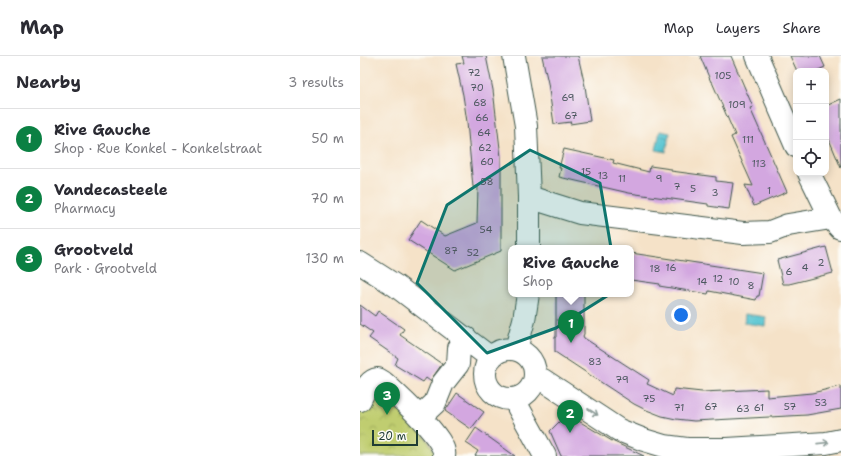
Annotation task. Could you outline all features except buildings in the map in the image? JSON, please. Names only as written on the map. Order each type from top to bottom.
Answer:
[{"type":"street","points":[[514,56],[526,126],[529,197],[529,245]]},
{"type":"street","points":[[757,56],[793,140]]},
{"type":"street","points":[[529,197],[580,213],[743,233],[770,232],[788,225],[836,224],[811,176]]},
{"type":"street","points":[[788,225],[821,196]]},
{"type":"street","points":[[529,222],[580,213]]},
{"type":"street","points":[[360,263],[396,286],[491,358]]},
{"type":"street","points":[[516,349],[524,320],[528,297]]},
{"type":"street","points":[[420,417],[435,403],[443,383],[458,364],[459,348],[466,338]]},
{"type":"street","points":[[516,349],[523,352],[533,363],[536,370],[533,385],[529,391],[517,399],[501,398],[494,394],[489,388],[485,372],[487,364],[496,353],[502,350],[516,349]]},
{"type":"street","points":[[535,378],[543,380],[619,430],[664,446],[687,449],[727,449],[826,443],[841,440]]},
{"type":"street","points":[[360,400],[370,382],[374,379],[378,379],[420,417],[445,449],[444,456]]},
{"type":"street","points":[[517,399],[518,407],[545,456]]},
{"type":"highlighted area","points":[[530,150],[600,183],[618,289],[556,328],[487,353],[417,283],[447,205]]},
{"type":"green space","points":[[373,385],[407,409],[438,456],[360,456],[360,407]]},
{"type":"water","points":[[660,131],[670,133],[666,152],[656,150]]},
{"type":"water","points":[[745,314],[766,317],[765,326],[744,323]]},
{"type":"place","name":"Rive Gauche","points":[[571,343]]},
{"type":"place","name":"Grootveld","points":[[387,415]]},
{"type":"place","name":"Vandecasteele","points":[[570,433]]}]
